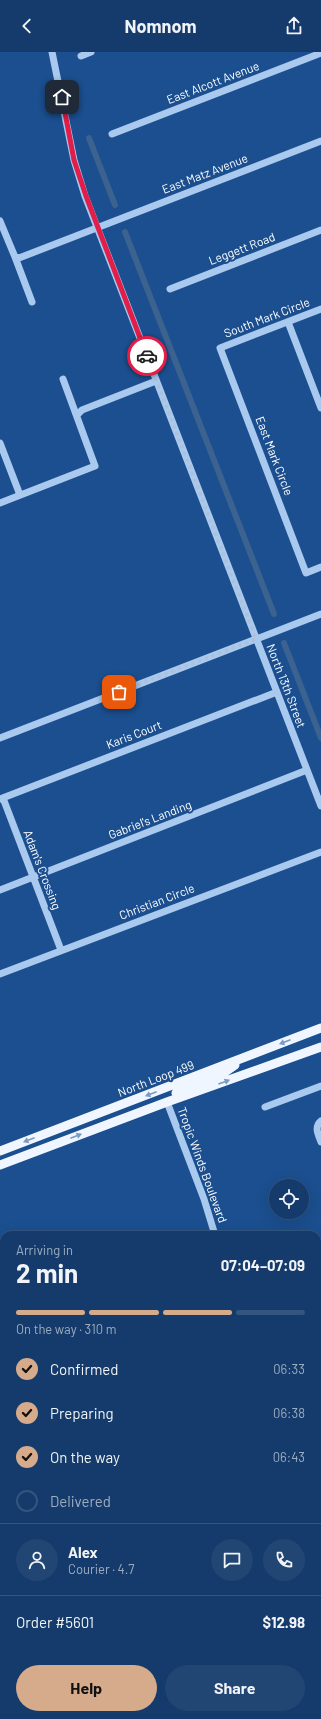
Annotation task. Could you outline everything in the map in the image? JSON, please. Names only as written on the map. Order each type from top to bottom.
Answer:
[{"type":"main road","name":"North Loop 499","points":[[0,1151],[321,1028]]},
{"type":"main road","name":"North Loop 499","points":[[0,1165],[321,1047]]},
{"type":"main road","points":[[168,1102],[168,1095],[225,1072],[253,1054]]},
{"type":"street","name":"North 13th Street","points":[[52,52],[74,160],[97,228],[321,806]]},
{"type":"street","points":[[81,56],[91,52]]},
{"type":"street","name":"East Alcott Avenue","points":[[112,134],[321,53]]},
{"type":"street","name":"East Matz Avenue","points":[[15,256],[22,257],[321,141]]},
{"type":"street","points":[[0,221],[32,302]]},
{"type":"street","name":"Leggett Road","points":[[170,289],[321,230]]},
{"type":"street","name":"South Mark Circle","points":[[220,348],[321,309]]},
{"type":"street","points":[[288,322],[321,408]]},
{"type":"street","name":"East Mark Circle","points":[[220,348],[306,573],[321,567]]},
{"type":"street","points":[[0,503],[96,466],[62,379]]},
{"type":"street","points":[[77,415],[82,410],[156,381]]},
{"type":"street","points":[[0,443],[20,495]]},
{"type":"street","points":[[0,738],[321,614]]},
{"type":"street","name":"Karis Court","points":[[1,798],[276,692]]},
{"type":"street","name":"Gabriel's Landing","points":[[0,890],[307,770]]},
{"type":"street","name":"Adam's Crossing","points":[[1,798],[61,950]]},
{"type":"street","name":"Christian Circle","points":[[0,974],[321,852]]},
{"type":"street","points":[[265,1107],[321,1086]]},
{"type":"street","name":"Tropic Winds Boulevard","points":[[168,1102],[204,1199],[214,1231]]},
{"type":"street","points":[[321,1121],[318,1124],[317,1130],[321,1142]]},
{"type":"waterway","points":[[89,138],[115,205]]},
{"type":"waterway","points":[[125,232],[274,614]]},
{"type":"waterway","points":[[284,643],[321,738]]},
{"type":"way so far","points":[[119,692],[256,639],[147,356]]},
{"type":"route","points":[[62,97],[74,160],[102,241],[147,356]]}]
